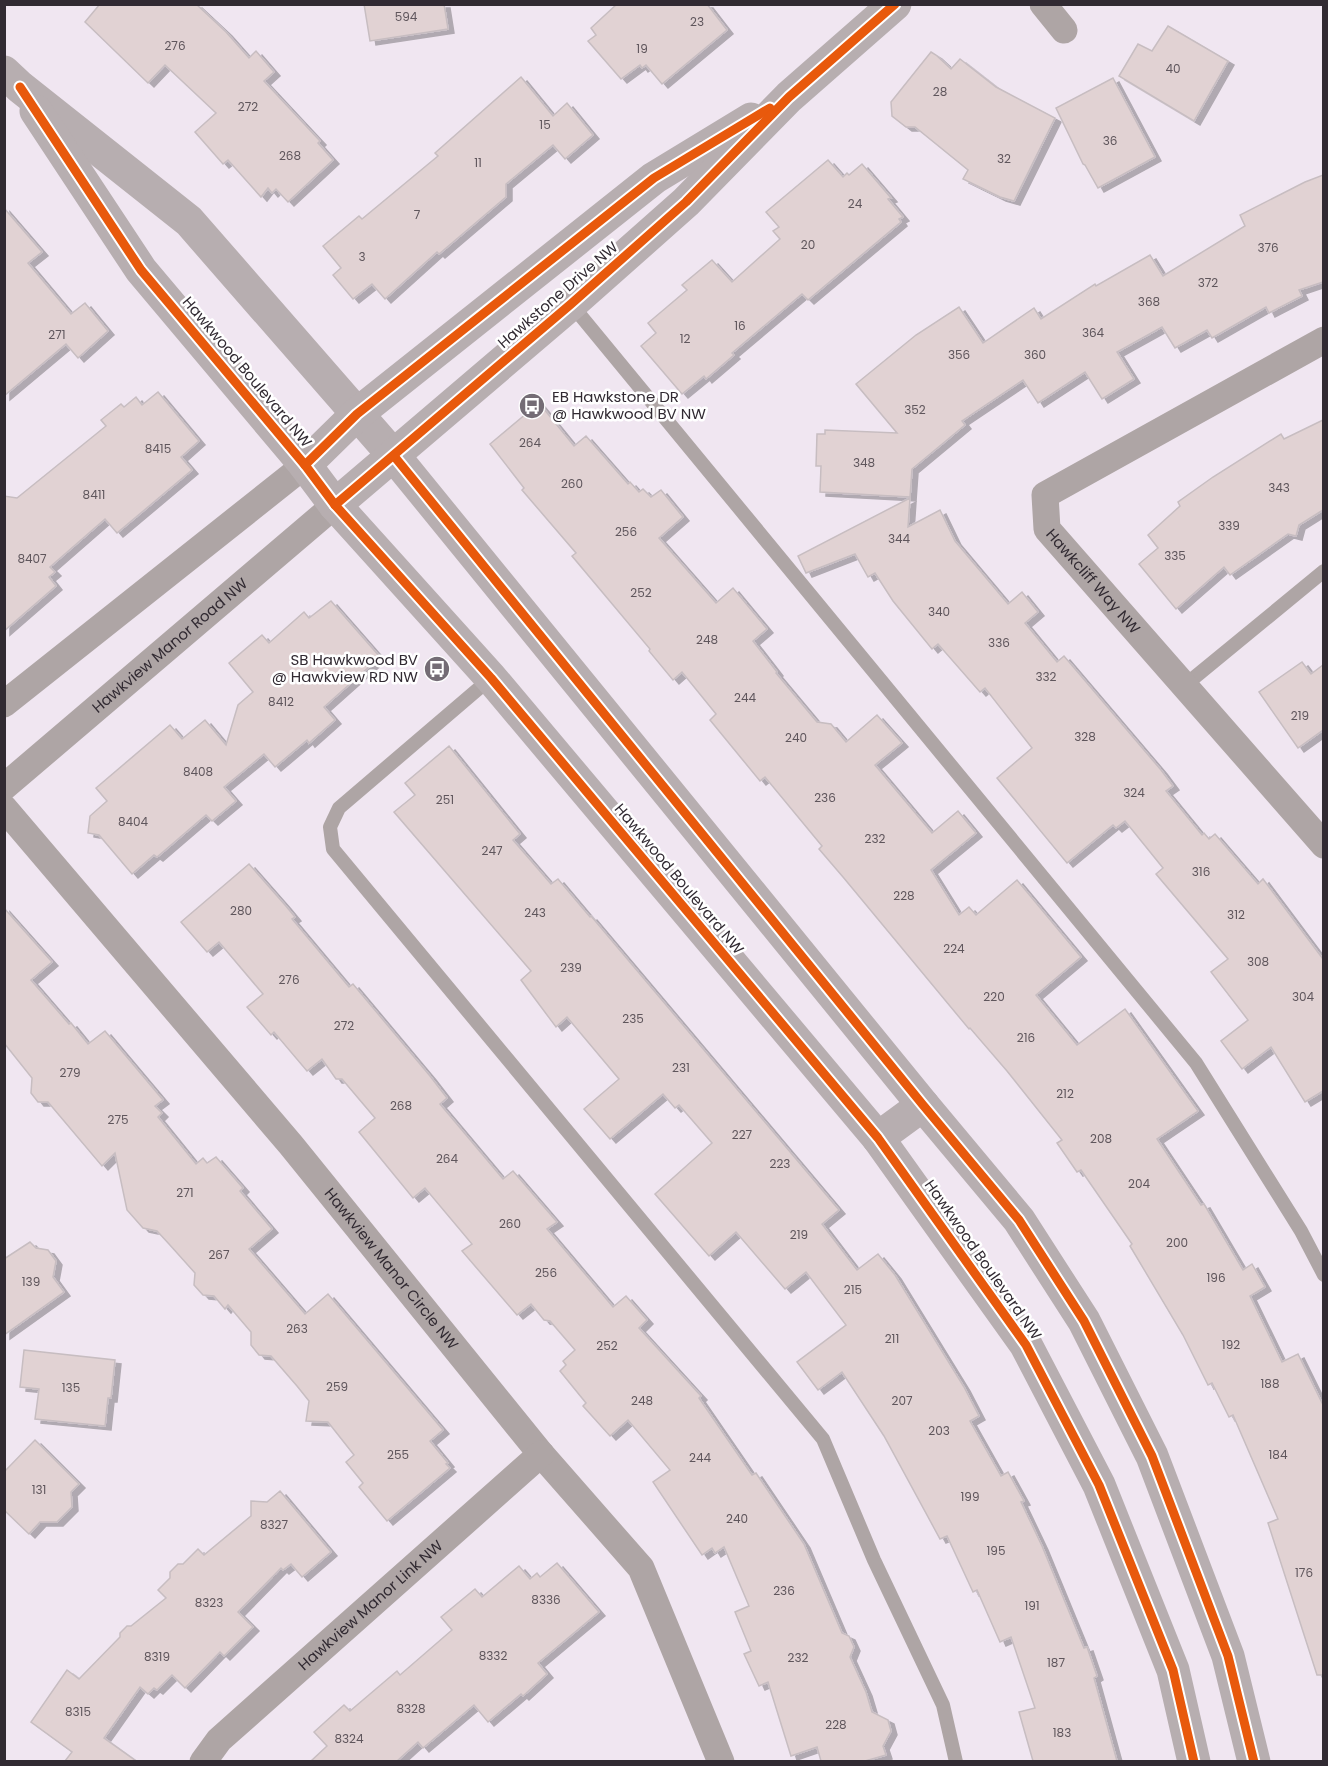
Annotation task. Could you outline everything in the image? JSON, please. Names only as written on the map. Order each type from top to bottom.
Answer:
[{"type":"street","name":"Hawkstone Drive NW","points":[[335,505],[571,304],[686,202],[789,97],[895,4]]},
{"type":"street","points":[[1043,4],[1064,30]]},
{"type":"street","name":"Hawkwood Boulevard NW","points":[[12,80],[189,221],[394,456],[1024,1229],[1084,1321],[1152,1456],[1228,1656],[1254,1761]]},
{"type":"street","name":"Hawkwood Boulevard NW","points":[[12,80],[141,270],[305,465],[335,505],[491,678],[878,1138],[1026,1346],[1099,1485],[1173,1670],[1194,1761]]},
{"type":"street","name":"Hawkstone Drive NW","points":[[305,465],[357,414],[654,178],[789,97]]},
{"type":"street","name":"Hawkcliff Way NW","points":[[1323,340],[1045,495],[1047,529],[1323,845]]},
{"type":"street","points":[[4,705],[305,465]]},
{"type":"street","name":"Hawkview Manor Road NW","points":[[4,788],[335,505]]},
{"type":"street","name":"Hawkview Manor Circle NW","points":[[4,808],[291,1145],[541,1454],[641,1568],[721,1761]]},
{"type":"street","points":[[878,1138],[923,1105]]},
{"type":"street","name":"Hawkview Manor Link NW","points":[[203,1761],[219,1740],[541,1454]]},
{"type":"lane","points":[[571,304],[1196,1063],[1301,1231],[1323,1275]]},
{"type":"lane","points":[[1184,686],[1323,571]]},
{"type":"lane","points":[[491,678],[339,808],[330,827],[333,849],[823,1439],[874,1560],[943,1705],[956,1761]]},
{"type":"building","points":[[100,4],[196,4],[249,58],[256,51],[274,72],[264,81],[320,141],[318,143],[333,160],[288,202],[276,189],[272,193],[268,188],[261,197],[228,160],[223,164],[195,132],[216,113],[165,65],[148,83],[85,22]]},
{"type":"building","points":[[364,4],[444,4],[448,29],[370,41]]},
{"type":"building","points":[[617,4],[707,4],[727,30],[662,84],[646,65],[642,68],[640,65],[621,79],[588,41],[596,35],[591,28]]},
{"type":"building","points":[[1168,26],[1228,61],[1194,121],[1119,76],[1138,44],[1152,51]]},
{"type":"building","points":[[931,52],[951,69],[960,59],[996,87],[1055,118],[1014,201],[1000,197],[963,179],[968,170],[915,127],[906,127],[892,116],[891,102]]},
{"type":"building","points":[[521,77],[553,116],[567,103],[593,135],[565,159],[553,145],[506,184],[506,197],[439,254],[437,252],[385,299],[372,284],[353,299],[333,275],[341,268],[323,246],[359,216],[362,219],[438,156],[435,153]]},
{"type":"building","points":[[1113,78],[1155,157],[1098,188],[1083,164],[1056,108]]},
{"type":"building","points":[[828,160],[843,177],[862,164],[891,198],[888,199],[903,217],[899,219],[901,222],[808,300],[802,294],[732,353],[734,355],[706,379],[704,376],[682,394],[641,346],[656,333],[648,323],[687,290],[682,285],[712,260],[732,282],[780,239],[773,231],[779,227],[766,212]]},
{"type":"building","points":[[1323,175],[1323,282],[1299,290],[1302,296],[1269,313],[1266,307],[1212,338],[1207,330],[1175,348],[1162,327],[1117,352],[1134,379],[1102,399],[1085,372],[1038,403],[1023,380],[962,421],[965,425],[912,469],[910,497],[820,492],[821,466],[816,466],[817,434],[825,434],[825,430],[897,433],[856,384],[916,335],[959,307],[983,343],[1034,308],[1041,319],[1095,284],[1096,286],[1150,255],[1163,276],[1245,226],[1240,215]]},
{"type":"building","points":[[4,208],[42,252],[28,263],[71,314],[85,303],[108,331],[78,358],[66,344],[4,396]]},
{"type":"building","points":[[158,392],[199,441],[181,457],[192,470],[117,533],[105,519],[50,567],[55,572],[49,577],[56,586],[4,631],[4,496],[17,498],[106,426],[101,420],[121,404],[124,407],[136,397],[142,405]]},
{"type":"building","points":[[539,403],[574,446],[586,436],[628,484],[630,482],[639,492],[643,489],[651,497],[661,490],[683,517],[659,538],[716,603],[733,588],[767,629],[753,641],[817,722],[831,724],[846,742],[877,715],[902,743],[875,765],[932,833],[958,811],[976,833],[931,870],[959,915],[969,907],[976,915],[1017,880],[1081,957],[1036,995],[1077,1045],[1125,1009],[1198,1111],[1157,1139],[1201,1205],[1204,1204],[1243,1270],[1252,1264],[1265,1287],[1250,1296],[1282,1362],[1298,1354],[1323,1405],[1323,1675],[1317,1675],[1268,1523],[1278,1519],[1233,1415],[1229,1417],[1212,1383],[1208,1385],[1183,1335],[1130,1246],[1132,1244],[1081,1170],[1077,1172],[1057,1143],[1062,1140],[1007,1071],[969,1029],[819,849],[822,846],[765,777],[760,781],[710,720],[716,714],[682,672],[673,680],[572,556],[576,553],[522,490],[524,488],[490,444]]},
{"type":"building","points":[[1323,420],[1323,510],[1299,525],[1296,536],[1288,534],[1230,575],[1224,567],[1176,609],[1139,564],[1158,548],[1148,535],[1180,506],[1178,502],[1213,477],[1281,434],[1284,439]]},
{"type":"building","points":[[910,498],[908,527],[940,510],[955,541],[1008,604],[1022,592],[1038,612],[1025,623],[1057,662],[1064,656],[1161,770],[1173,786],[1166,791],[1202,835],[1204,833],[1209,839],[1215,834],[1258,884],[1263,879],[1323,959],[1323,1091],[1305,1102],[1271,1047],[1242,1069],[1221,1041],[1248,1020],[1211,972],[1228,959],[1156,874],[1163,868],[1125,821],[1116,828],[1113,825],[1067,863],[997,778],[1032,748],[985,688],[980,692],[938,644],[932,649],[893,601],[875,573],[868,577],[855,554],[806,573],[798,556]]},
{"type":"building","points":[[331,601],[380,657],[324,707],[335,720],[309,743],[307,740],[275,767],[264,754],[224,787],[236,801],[212,821],[206,815],[157,857],[154,855],[132,874],[99,835],[88,833],[90,816],[107,801],[96,788],[170,725],[182,739],[205,720],[226,745],[238,705],[253,692],[229,663],[262,635],[269,643],[304,612],[309,618]]},
{"type":"building","points":[[1302,662],[1311,674],[1323,665],[1323,730],[1298,748],[1259,692]]},
{"type":"building","points":[[449,746],[520,834],[513,840],[551,884],[558,879],[591,916],[839,1210],[822,1224],[857,1270],[878,1254],[895,1275],[964,1387],[979,1416],[970,1421],[1001,1476],[1008,1472],[1024,1501],[1021,1502],[1042,1546],[1084,1648],[1087,1647],[1097,1676],[1094,1678],[1117,1761],[1033,1761],[1019,1712],[1035,1708],[1011,1637],[1000,1642],[977,1590],[973,1592],[947,1536],[940,1539],[884,1436],[842,1372],[818,1390],[797,1362],[846,1325],[806,1272],[785,1289],[736,1232],[709,1256],[655,1194],[712,1143],[679,1105],[675,1108],[663,1094],[610,1139],[584,1109],[619,1079],[567,1017],[556,1027],[521,980],[531,971],[394,812],[415,795],[405,783]]},
{"type":"building","points":[[249,864],[295,917],[292,919],[349,987],[353,984],[430,1076],[447,1098],[440,1104],[503,1179],[513,1171],[557,1222],[547,1229],[613,1307],[626,1296],[647,1320],[639,1328],[701,1396],[699,1398],[752,1475],[756,1473],[804,1544],[842,1633],[849,1636],[854,1647],[850,1657],[866,1692],[872,1712],[888,1720],[891,1731],[883,1746],[886,1755],[865,1761],[821,1761],[817,1747],[791,1756],[768,1682],[759,1686],[744,1654],[751,1651],[735,1612],[749,1606],[724,1547],[715,1553],[712,1548],[702,1555],[653,1482],[670,1470],[628,1420],[610,1436],[583,1406],[586,1403],[560,1371],[566,1365],[563,1361],[575,1350],[550,1321],[544,1320],[531,1304],[517,1315],[462,1251],[472,1244],[425,1188],[413,1198],[359,1132],[375,1118],[342,1079],[336,1079],[322,1059],[307,1071],[274,1032],[271,1035],[247,1007],[263,994],[219,942],[207,952],[181,922]]},
{"type":"building","points":[[4,908],[52,962],[31,980],[88,1044],[105,1031],[163,1100],[155,1106],[162,1113],[158,1117],[196,1164],[203,1158],[207,1163],[216,1157],[243,1188],[240,1191],[272,1229],[249,1249],[305,1314],[328,1294],[443,1430],[430,1441],[450,1468],[387,1521],[359,1487],[363,1483],[346,1462],[354,1455],[328,1422],[306,1421],[309,1401],[297,1386],[271,1356],[259,1355],[251,1345],[251,1332],[228,1305],[225,1309],[214,1296],[203,1295],[194,1285],[195,1273],[157,1231],[143,1228],[127,1210],[115,1153],[102,1166],[48,1102],[38,1102],[31,1093],[32,1078],[4,1043]]},
{"type":"building","points":[[30,1242],[36,1248],[48,1250],[56,1261],[53,1277],[64,1292],[4,1335],[4,1259]]},
{"type":"building","points":[[24,1350],[115,1360],[105,1426],[35,1419],[39,1389],[20,1387]]},
{"type":"building","points":[[35,1440],[79,1484],[71,1492],[72,1507],[57,1522],[40,1522],[29,1534],[4,1510],[4,1472]]},
{"type":"building","points":[[280,1491],[331,1552],[302,1577],[291,1564],[283,1570],[281,1568],[238,1612],[253,1627],[224,1656],[220,1652],[185,1688],[172,1675],[157,1690],[154,1688],[148,1694],[140,1687],[104,1738],[136,1761],[65,1761],[72,1752],[31,1722],[67,1670],[79,1679],[120,1637],[120,1633],[127,1626],[131,1626],[166,1598],[158,1590],[170,1578],[170,1572],[178,1564],[183,1564],[198,1549],[204,1555],[251,1516],[251,1501],[267,1502]]},
{"type":"building","points":[[557,1563],[599,1612],[538,1663],[547,1674],[523,1696],[521,1694],[488,1722],[474,1705],[423,1748],[418,1742],[397,1761],[311,1761],[327,1746],[314,1732],[344,1705],[350,1711],[397,1671],[400,1675],[452,1630],[441,1617],[475,1589],[482,1597],[519,1566],[530,1579],[537,1573],[540,1577]]},
{"type":"cycle path","points":[[335,505],[571,304],[686,202],[789,97],[895,4]]},
{"type":"cycle path","points":[[20,87],[141,270],[305,465],[335,505],[491,678],[878,1138],[1026,1345],[1099,1485],[1173,1670],[1194,1762]]},
{"type":"cycle path","points":[[305,465],[357,414],[654,178],[770,108]]},
{"type":"cycle path","points":[[394,456],[1019,1220],[1084,1321],[1152,1456],[1228,1656],[1254,1762]]},
{"type":"place","name":"EB Hawkstone DR @ Hawkwood BV NW","points":[[532,406]]},
{"type":"place","name":"SB Hawkwood BV @ Hawkview RD NW","points":[[437,669]]}]
